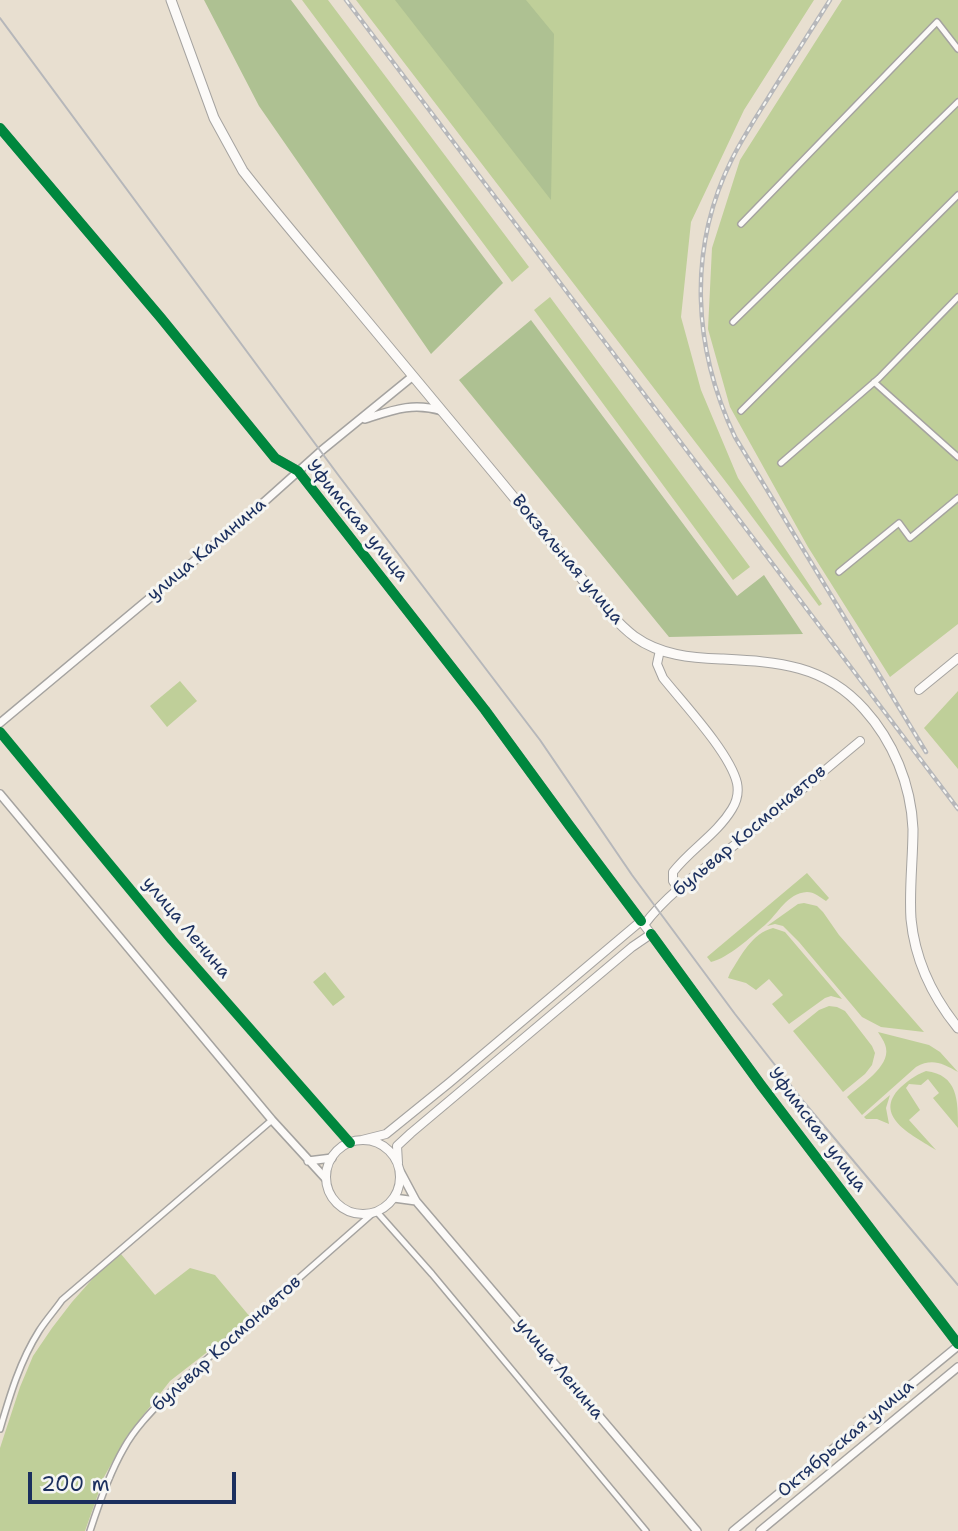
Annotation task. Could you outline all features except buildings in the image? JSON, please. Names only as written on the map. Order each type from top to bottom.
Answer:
[{"type":"main road","name":"Вокзальная улица","points":[[171,0],[214,118],[243,171],[616,619],[638,639],[660,650],[697,658],[785,665],[813,672],[843,689],[875,722],[897,759],[910,802],[911,920],[919,960],[933,992],[958,1028]]},
{"type":"main road","points":[[660,650],[657,664],[663,678],[719,749],[738,785],[737,799],[728,816],[673,872],[673,881],[679,890]]},
{"type":"main road","points":[[919,690],[958,658]]},
{"type":"main road","name":"бульвар Космонавтов","points":[[362,1140],[386,1134],[860,741]]},
{"type":"main road","name":"Уфимская улица","points":[[643,923],[650,934]]},
{"type":"main road","points":[[362,1140],[339,1149],[327,1168],[326,1179],[330,1195],[341,1208],[356,1214],[375,1213],[394,1198],[398,1190],[397,1146],[650,934]]},
{"type":"main road","name":"улица Ленина","points":[[362,1140],[383,1146],[392,1153],[399,1167]]},
{"type":"street","points":[[741,224],[937,22],[958,49]]},
{"type":"street","points":[[733,322],[958,102]]},
{"type":"street","name":"Уфимская улица","points":[[0,128],[275,458],[298,471],[485,710],[643,923]]},
{"type":"street","points":[[741,411],[958,195]]},
{"type":"street","points":[[781,463],[874,382],[958,298]]},
{"type":"street","name":"улица Калинина","points":[[0,723],[413,376]]},
{"type":"street","points":[[874,382],[958,457]]},
{"type":"street","points":[[361,420],[418,406],[442,412]]},
{"type":"street","points":[[839,572],[899,523],[910,538],[958,498]]},
{"type":"street","name":"улица Ленина","points":[[0,732],[172,940],[349,1143]]},
{"type":"street","points":[[0,794],[272,1120],[326,1179]]},
{"type":"street","name":"Уфимская улица","points":[[650,934],[958,1345]]},
{"type":"street","points":[[0,1429],[12,1386],[39,1332],[62,1300],[272,1120]]},
{"type":"street","points":[[308,1161],[332,1158]]},
{"type":"street","name":"улица Ленина","points":[[399,1167],[416,1201],[697,1531]]},
{"type":"street","points":[[394,1198],[416,1201]]},
{"type":"street","name":"улица Ленина","points":[[375,1213],[492,1345],[646,1531]]},
{"type":"street","name":"бульвар Космонавтов","points":[[90,1531],[99,1503],[124,1447],[148,1416],[174,1388],[375,1213]]},
{"type":"street","name":"Октябрьская улица","points":[[733,1531],[958,1345]]},
{"type":"street","name":"Октябрьская улица","points":[[760,1531],[958,1367]]},
{"type":"street","points":[[826,1455],[838,1468]]},
{"type":"green space","points":[[204,0],[291,0],[503,283],[431,354],[259,106]]},
{"type":"green space","points":[[302,0],[328,0],[529,267],[512,282]]},
{"type":"green space","points":[[356,0],[814,0],[744,110],[691,222],[681,317],[701,390],[738,478],[822,604],[819,606]]},
{"type":"green space","points":[[395,0],[526,0],[554,34],[551,200]]},
{"type":"green space","points":[[842,0],[958,0],[958,624],[890,677],[808,547],[730,407],[708,329],[712,248],[740,160]]},
{"type":"green space","points":[[550,297],[750,567],[733,580],[534,310]]},
{"type":"green space","points":[[531,320],[737,596],[764,575],[803,634],[669,637],[459,380]]},
{"type":"green space","points":[[180,681],[197,701],[167,727],[150,706]]},
{"type":"green space","points":[[958,691],[958,769],[924,728]]},
{"type":"green space","points":[[807,873],[829,898],[826,901],[810,892],[794,896],[746,941],[711,962],[707,957]]},
{"type":"green space","points":[[798,904],[817,906],[823,912],[839,935],[924,1032],[881,1027],[862,1017],[783,926],[767,926]]},
{"type":"green space","points":[[773,928],[785,932],[842,999],[831,996],[825,998],[789,1024],[772,1004],[783,995],[769,979],[756,990],[746,983],[728,978],[753,940]]},
{"type":"green space","points":[[325,972],[345,997],[333,1006],[313,982]]},
{"type":"green space","points":[[829,1006],[845,1011],[875,1053],[872,1065],[865,1074],[843,1092],[793,1031],[819,1010]]},
{"type":"green space","points":[[878,1032],[929,1045],[940,1052],[958,1072],[937,1063],[922,1064],[862,1115],[847,1097],[873,1075],[883,1062],[886,1048]]},
{"type":"green space","points":[[926,1071],[937,1073],[950,1083],[958,1108],[958,1128],[933,1098],[939,1093],[928,1079],[921,1085],[909,1084],[906,1088],[920,1110],[909,1120],[936,1150],[900,1126],[891,1109],[892,1100],[898,1090]]},
{"type":"green space","points":[[890,1095],[886,1108],[889,1124],[864,1117]]},
{"type":"green space","points":[[121,1254],[155,1295],[190,1268],[215,1275],[251,1318],[170,1381],[127,1436],[104,1477],[85,1531],[0,1531],[0,1448],[33,1356],[72,1302],[95,1276]]},
{"type":"tram line","points":[[0,18],[339,476],[540,740],[632,875],[735,1014],[804,1102],[958,1285]]},
{"type":"railway","points":[[346,0],[958,809]]},
{"type":"railway","points":[[830,0],[742,141],[717,193],[702,263],[704,334],[710,369],[735,437],[926,752]]},
{"type":"cycle path","points":[[0,128],[275,458],[298,471],[485,710],[641,921]]},
{"type":"cycle path","points":[[0,732],[172,940],[350,1143]]},
{"type":"cycle path","points":[[651,934],[761,1085],[958,1344]]}]
